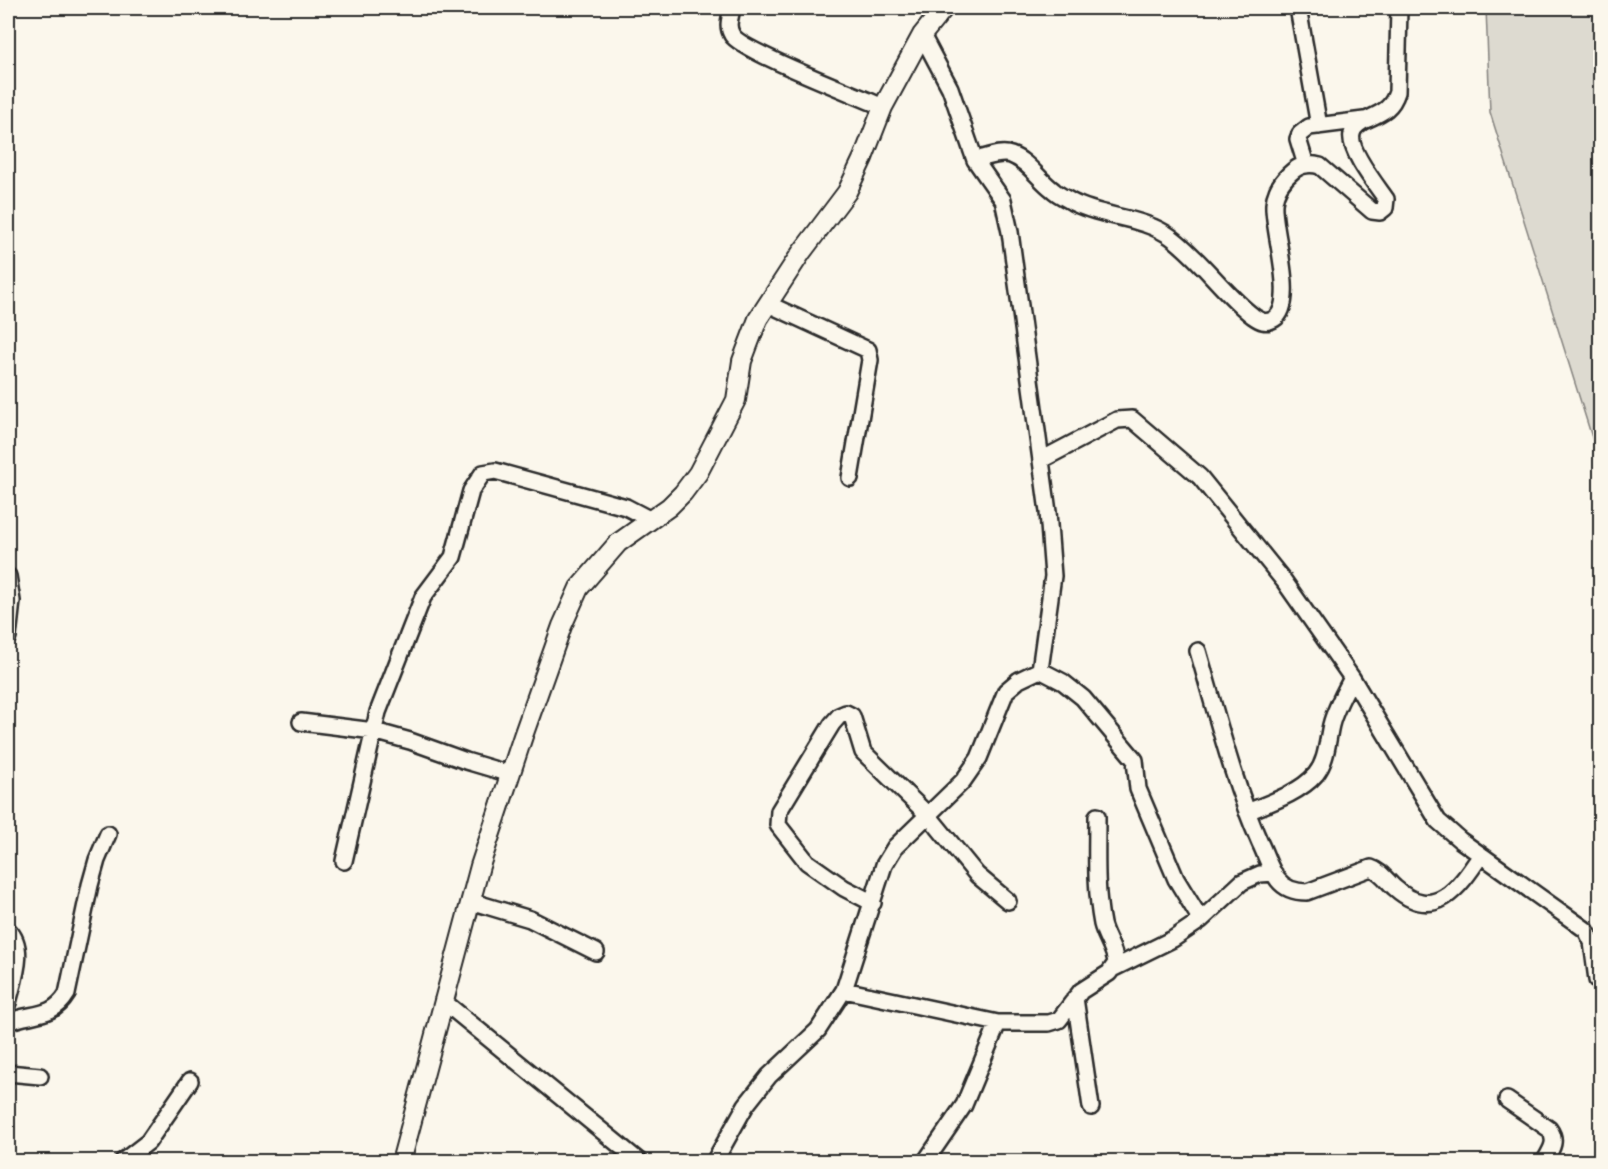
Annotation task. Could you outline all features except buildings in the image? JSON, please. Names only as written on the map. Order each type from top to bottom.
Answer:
[{"type":"street","points":[[732,8],[728,26],[737,42],[883,107]]},
{"type":"street","points":[[401,1161],[470,901],[510,774],[562,626],[579,588],[618,543],[651,520],[683,493],[698,473],[736,399],[741,362],[758,319],[801,253],[847,192],[883,107],[922,35],[944,8]]},
{"type":"street","points":[[1298,8],[1319,126]]},
{"type":"street","points":[[1306,165],[1298,139],[1304,130],[1364,120],[1386,110],[1393,103],[1397,92],[1399,8]]},
{"type":"street","points":[[922,35],[950,88],[975,160],[1002,200],[1007,214],[1048,512],[1053,576],[1040,670]]},
{"type":"street","points":[[975,160],[1002,154],[1011,155],[1022,161],[1053,190],[1075,203],[1149,225],[1178,244],[1243,308],[1259,320],[1266,322],[1278,316],[1284,301],[1274,203],[1277,190],[1288,175],[1300,166],[1311,164],[1320,166],[1372,211],[1376,213],[1383,211],[1387,205],[1386,199],[1352,144],[1352,134],[1364,120]]},
{"type":"street","points":[[768,304],[868,350],[870,360],[850,478]]},
{"type":"street","points":[[1041,460],[1117,420],[1132,419],[1200,477],[1284,581],[1352,678],[1438,821],[1460,840],[1586,930],[1592,942],[1597,980],[1600,981]]},
{"type":"street","points":[[344,861],[382,702],[421,603],[430,586],[443,573],[453,557],[471,491],[483,473],[495,471],[626,507],[651,520]]},
{"type":"street","points":[[8,576],[12,601],[8,637]]},
{"type":"street","points":[[1198,651],[1247,812],[1274,873],[1287,888],[1297,892],[1306,892],[1371,868],[1378,871],[1396,889],[1414,902],[1430,903],[1445,896],[1459,885],[1481,855]]},
{"type":"street","points":[[714,1161],[746,1105],[769,1076],[818,1030],[844,990],[884,865],[895,848],[963,782],[979,758],[1006,691],[1019,680],[1040,670]]},
{"type":"street","points":[[1040,670],[1063,682],[1083,698],[1135,760],[1138,789],[1176,879],[1201,920]]},
{"type":"street","points":[[1247,812],[1303,786],[1315,775],[1325,757],[1331,724],[1352,678]]},
{"type":"street","points":[[873,903],[844,888],[807,862],[778,825],[779,811],[832,724],[839,716],[846,713],[852,716],[863,752],[928,815],[977,876],[1008,901]]},
{"type":"street","points":[[301,722],[374,731],[510,774]]},
{"type":"street","points":[[1097,816],[1096,891],[1103,928],[1116,956],[1114,969]]},
{"type":"street","points":[[8,1022],[23,1017],[42,1015],[55,1008],[67,994],[90,885],[108,834]]},
{"type":"street","points":[[844,990],[998,1023],[1054,1022],[1065,1015],[1075,998],[1114,969],[1173,939],[1201,920],[1242,882],[1260,874],[1274,873]]},
{"type":"street","points":[[470,901],[530,919],[596,952]]},
{"type":"street","points":[[8,930],[18,952],[17,970],[8,1003]]},
{"type":"street","points":[[1075,998],[1091,1107]]},
{"type":"street","points":[[443,1001],[640,1161]]},
{"type":"street","points":[[926,1161],[964,1105],[998,1023]]},
{"type":"street","points":[[8,1073],[40,1076]]},
{"type":"street","points":[[122,1161],[148,1142],[190,1082]]},
{"type":"street","points":[[1507,1100],[1549,1128],[1552,1133],[1553,1146],[1544,1161]]},
{"type":"shaded area","points":[[1486,8],[1600,8],[1600,463],[1490,112]]}]
